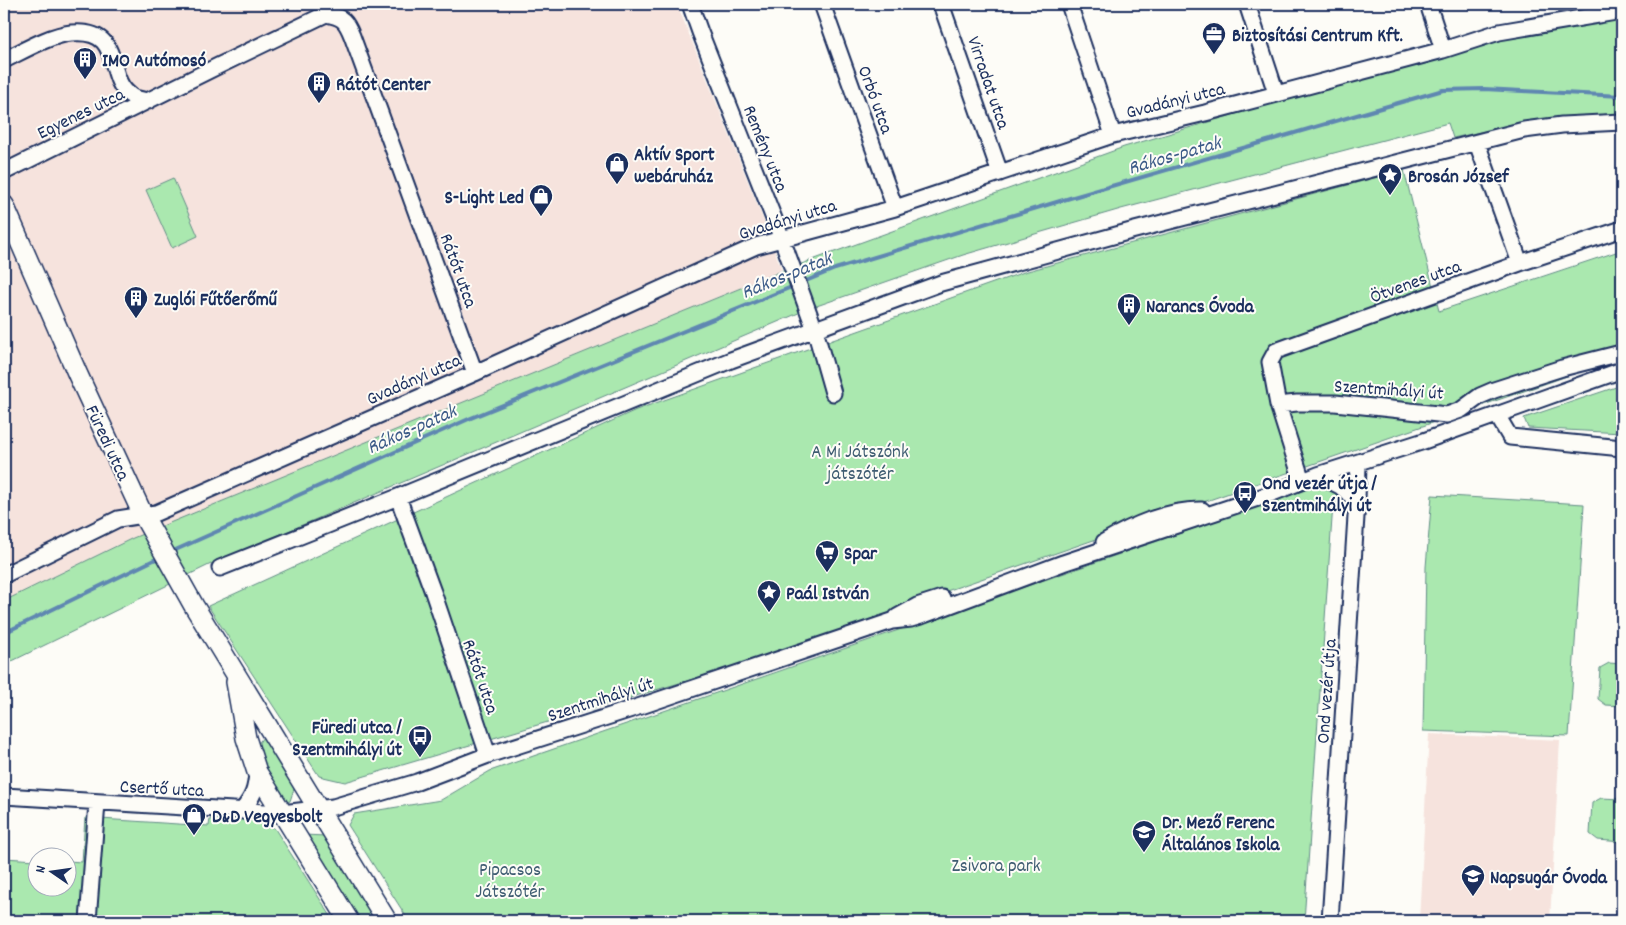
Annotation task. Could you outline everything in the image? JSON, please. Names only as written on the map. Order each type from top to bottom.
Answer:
[{"type":"main road","name":"Füredi utca","points":[[4,205],[78,375],[143,515],[194,606],[388,921]]},
{"type":"main road","name":"Füredi utca","points":[[233,668],[246,738],[257,772],[348,921]]},
{"type":"street","name":"Remény utca","points":[[690,4],[782,239],[803,297],[833,392]]},
{"type":"street","name":"Orbó utca","points":[[822,4],[895,208]]},
{"type":"street","name":"Virradat utca","points":[[941,4],[1000,173]]},
{"type":"street","points":[[1069,4],[1112,135]]},
{"type":"street","points":[[1247,4],[1276,93]]},
{"type":"street","points":[[1428,4],[1443,50]]},
{"type":"street","name":"Gvadányi utca","points":[[4,575],[118,519],[164,509],[475,373],[756,246],[895,208],[1112,135],[1205,113],[1443,50],[1499,32],[1622,11]]},
{"type":"street","name":"Egyenes utca","points":[[4,172],[326,14],[338,16]]},
{"type":"street","name":"Rátót utca","points":[[338,16],[347,23],[352,36],[475,373]]},
{"type":"street","name":"Egyenes utca","points":[[4,60],[51,38],[70,33],[86,33],[99,38],[109,47],[121,85],[130,96],[148,101]]},
{"type":"street","points":[[220,568],[731,360],[941,283],[1131,231],[1533,129],[1588,123],[1622,122]]},
{"type":"street","points":[[1478,143],[1520,263]]},
{"type":"street","name":"Ötvenes utca","points":[[1278,406],[1270,362],[1276,351],[1520,263],[1622,229]]},
{"type":"street","name":"Szentmihályi út","points":[[1278,406],[1297,403],[1335,404],[1447,415],[1461,410],[1480,396],[1562,368],[1617,354],[1622,359]]},
{"type":"street","name":"Szentmihályi út","points":[[319,809],[334,807],[417,782],[488,755],[641,706],[892,621],[911,619],[1075,559],[1117,534],[1154,518],[1195,510],[1221,511],[1318,475],[1497,415],[1622,370]]},
{"type":"street","points":[[1278,406],[1302,481]]},
{"type":"street","points":[[1497,415],[1510,437],[1622,448]]},
{"type":"street","name":"Ond vezér útja","points":[[1330,921],[1358,462]]},
{"type":"street","points":[[1318,475],[1340,486],[1357,501]]},
{"type":"street","name":"Rátót utca","points":[[398,497],[433,592],[488,755]]},
{"type":"street","name":"Füredi utca","points":[[242,811],[252,798],[256,787],[257,772]]},
{"type":"street","name":"Csertő utca","points":[[4,796],[282,813],[319,809]]},
{"type":"street","points":[[88,921],[97,803]]},
{"type":"shaded area","points":[[4,4],[330,4],[333,11],[351,4],[677,4],[782,271],[133,538],[4,601]]},
{"type":"shaded area","points":[[1429,734],[1560,740],[1550,921],[1419,921]]},
{"type":"green space","points":[[1622,16],[1622,116],[1563,117],[1522,123],[1453,138],[1448,123],[1121,209],[963,255],[808,309],[211,564],[4,665],[4,601],[133,538],[782,271],[1124,147],[1489,39]]},
{"type":"green space","name":"A Mi Játszónk játszótér","points":[[1404,170],[1439,311],[1622,250],[1622,357],[909,604],[882,617],[764,658],[345,782],[319,776],[208,606],[636,410],[1024,272]]},
{"type":"green space","points":[[173,178],[198,236],[172,248],[146,190]]},
{"type":"green space","points":[[1622,385],[1622,433],[1528,428],[1524,418]]},
{"type":"green space","points":[[1320,485],[1336,488],[1344,503],[1333,504],[1304,921],[409,921],[348,825],[354,814],[441,800],[490,771],[971,605],[972,596],[1021,588]]},
{"type":"green space","points":[[1432,495],[1584,504],[1569,736],[1423,731],[1426,567]]},
{"type":"green space","points":[[1609,663],[1622,664],[1622,706],[1606,705],[1598,699],[1600,668]]},
{"type":"green space","points":[[263,737],[268,740],[293,780],[294,789],[290,801],[283,804],[270,782],[258,744]]},
{"type":"green space","points":[[1601,798],[1622,799],[1622,842],[1598,840],[1590,834],[1592,803]]},
{"type":"green space","points":[[85,818],[209,826],[210,819],[262,819],[275,829],[334,921],[4,921],[4,858],[28,859],[28,898],[78,898],[78,862],[82,862]]},
{"type":"green space","points":[[303,835],[326,836],[379,921],[357,921]]},
{"type":"waterway","name":"Rákos-patak","points":[[801,283],[835,269],[1070,198],[1443,90],[1484,89],[1622,96]]},
{"type":"waterway","name":"Rákos-patak","points":[[171,552],[471,418],[794,286]]},
{"type":"waterway","name":"Rákos-patak","points":[[4,633],[160,557]]},
{"type":"place","name":"Biztosítási Centrum Kft.","points":[[1214,55]]},
{"type":"place","name":"IMO Autómosó","points":[[85,80]]},
{"type":"place","name":"Rátót Center","points":[[319,104]]},
{"type":"place","name":"Aktív Sport webáruház","points":[[617,185]]},
{"type":"place","name":"Brosán József","points":[[1390,196]]},
{"type":"place","name":"S-Light Led","points":[[541,217]]},
{"type":"place","name":"Zuglói Fűtőerőmű","points":[[136,319]]},
{"type":"place","name":"Narancs Óvoda","points":[[1129,326]]},
{"type":"place","name":"Ond vezér útja / Szentmihályi út","points":[[1245,514]]},
{"type":"place","name":"Spar","points":[[827,573]]},
{"type":"place","name":"Paál István","points":[[769,613]]},
{"type":"place","name":"Füredi utca / Szentmihályi út","points":[[420,758]]},
{"type":"place","name":"D&D Vegyesbolt","points":[[194,836]]},
{"type":"place","name":"Dr. Mező Ferenc Általános Iskola","points":[[1144,853]]},
{"type":"place","name":"Napsugár Óvoda","points":[[1473,897]]},
{"type":"park label","name":"Zsivora park","points":[[996,864]]},
{"type":"park label","name":"Pipacsos Játszótér","points":[[510,879]]}]
